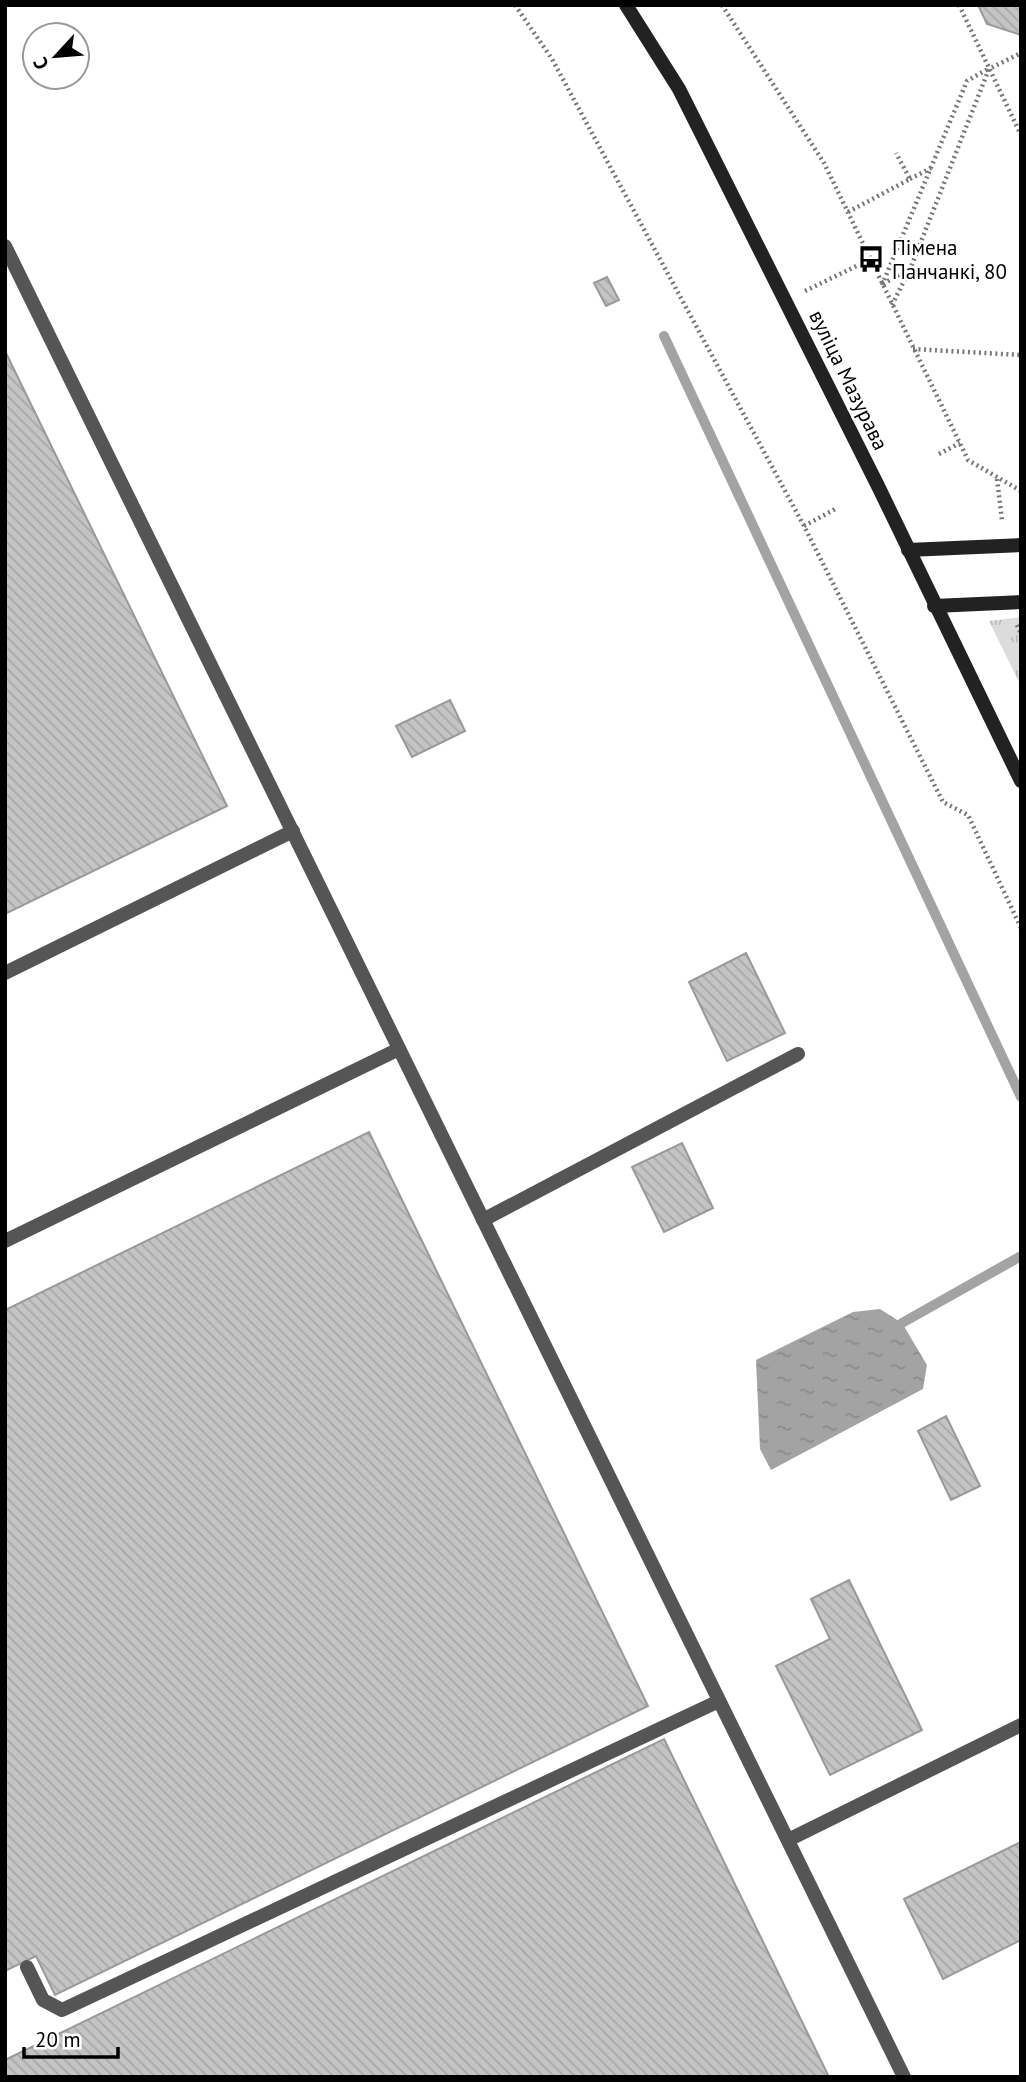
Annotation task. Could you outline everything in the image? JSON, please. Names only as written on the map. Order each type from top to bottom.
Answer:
[{"type":"main road","name":"вуліца Мазурава","points":[[626,5],[679,89],[786,300],[1021,781]]},
{"type":"main road","points":[[908,550],[1021,545]]},
{"type":"main road","points":[[934,606],[986,606],[1021,601]]},
{"type":"lane","points":[[5,246],[904,2077]]},
{"type":"lane","points":[[5,973],[293,831]]},
{"type":"lane","points":[[5,1241],[399,1049]]},
{"type":"lane","points":[[483,1220],[798,1054]]},
{"type":"lane","points":[[27,1967],[43,2000],[62,2010],[719,1701]]},
{"type":"lane","points":[[788,1840],[1021,1725]]},
{"type":"path","points":[[515,5],[552,59],[804,526],[943,802],[968,815],[1021,928]]},
{"type":"path","points":[[722,5],[824,163],[968,460],[1021,491]]},
{"type":"path","points":[[959,5],[1021,135]]},
{"type":"path","points":[[882,285],[967,81],[1021,53]]},
{"type":"path","points":[[891,306],[911,267],[989,69]]},
{"type":"path","points":[[897,153],[910,179]]},
{"type":"path","points":[[848,212],[933,167]]},
{"type":"path","points":[[786,300],[871,259]]},
{"type":"path","points":[[882,285],[911,267]]},
{"type":"path","points":[[913,349],[1021,355]]},
{"type":"path","points":[[939,454],[960,443]]},
{"type":"path","points":[[997,478],[1002,520]]},
{"type":"path","points":[[804,526],[837,508]]},
{"type":"green space","points":[[1021,617],[1021,686],[989,621]]},
{"type":"water","points":[[880,1309],[902,1323],[927,1365],[923,1389],[771,1470],[760,1449],[756,1360],[853,1312]]},
{"type":"building","points":[[978,5],[1021,5],[1021,35],[987,24]]},
{"type":"building","points":[[607,277],[619,300],[606,306],[594,283]]},
{"type":"building","points":[[5,351],[227,806],[5,914]]},
{"type":"building","points":[[450,700],[465,731],[412,757],[396,726]]},
{"type":"building","points":[[746,953],[785,1033],[727,1061],[689,982]]},
{"type":"building","points":[[369,1132],[648,1706],[55,1995],[36,1956],[5,1971],[5,1310]]},
{"type":"building","points":[[682,1143],[713,1208],[664,1232],[632,1167]]},
{"type":"building","points":[[946,1416],[980,1486],[951,1500],[918,1431]]},
{"type":"building","points":[[849,1580],[922,1730],[830,1775],[776,1666],[830,1639],[811,1599]]},
{"type":"building","points":[[664,1739],[829,2077],[5,2077],[5,2060]]},
{"type":"building","points":[[1021,1842],[1021,1940],[943,1979],[904,1899]]},
{"type":"waterway","points":[[664,336],[1021,1097]]},
{"type":"waterway","points":[[902,1323],[1021,1256]]},
{"type":"place","name":"Пімена Панчанкі, 80","points":[[871,259]]}]
